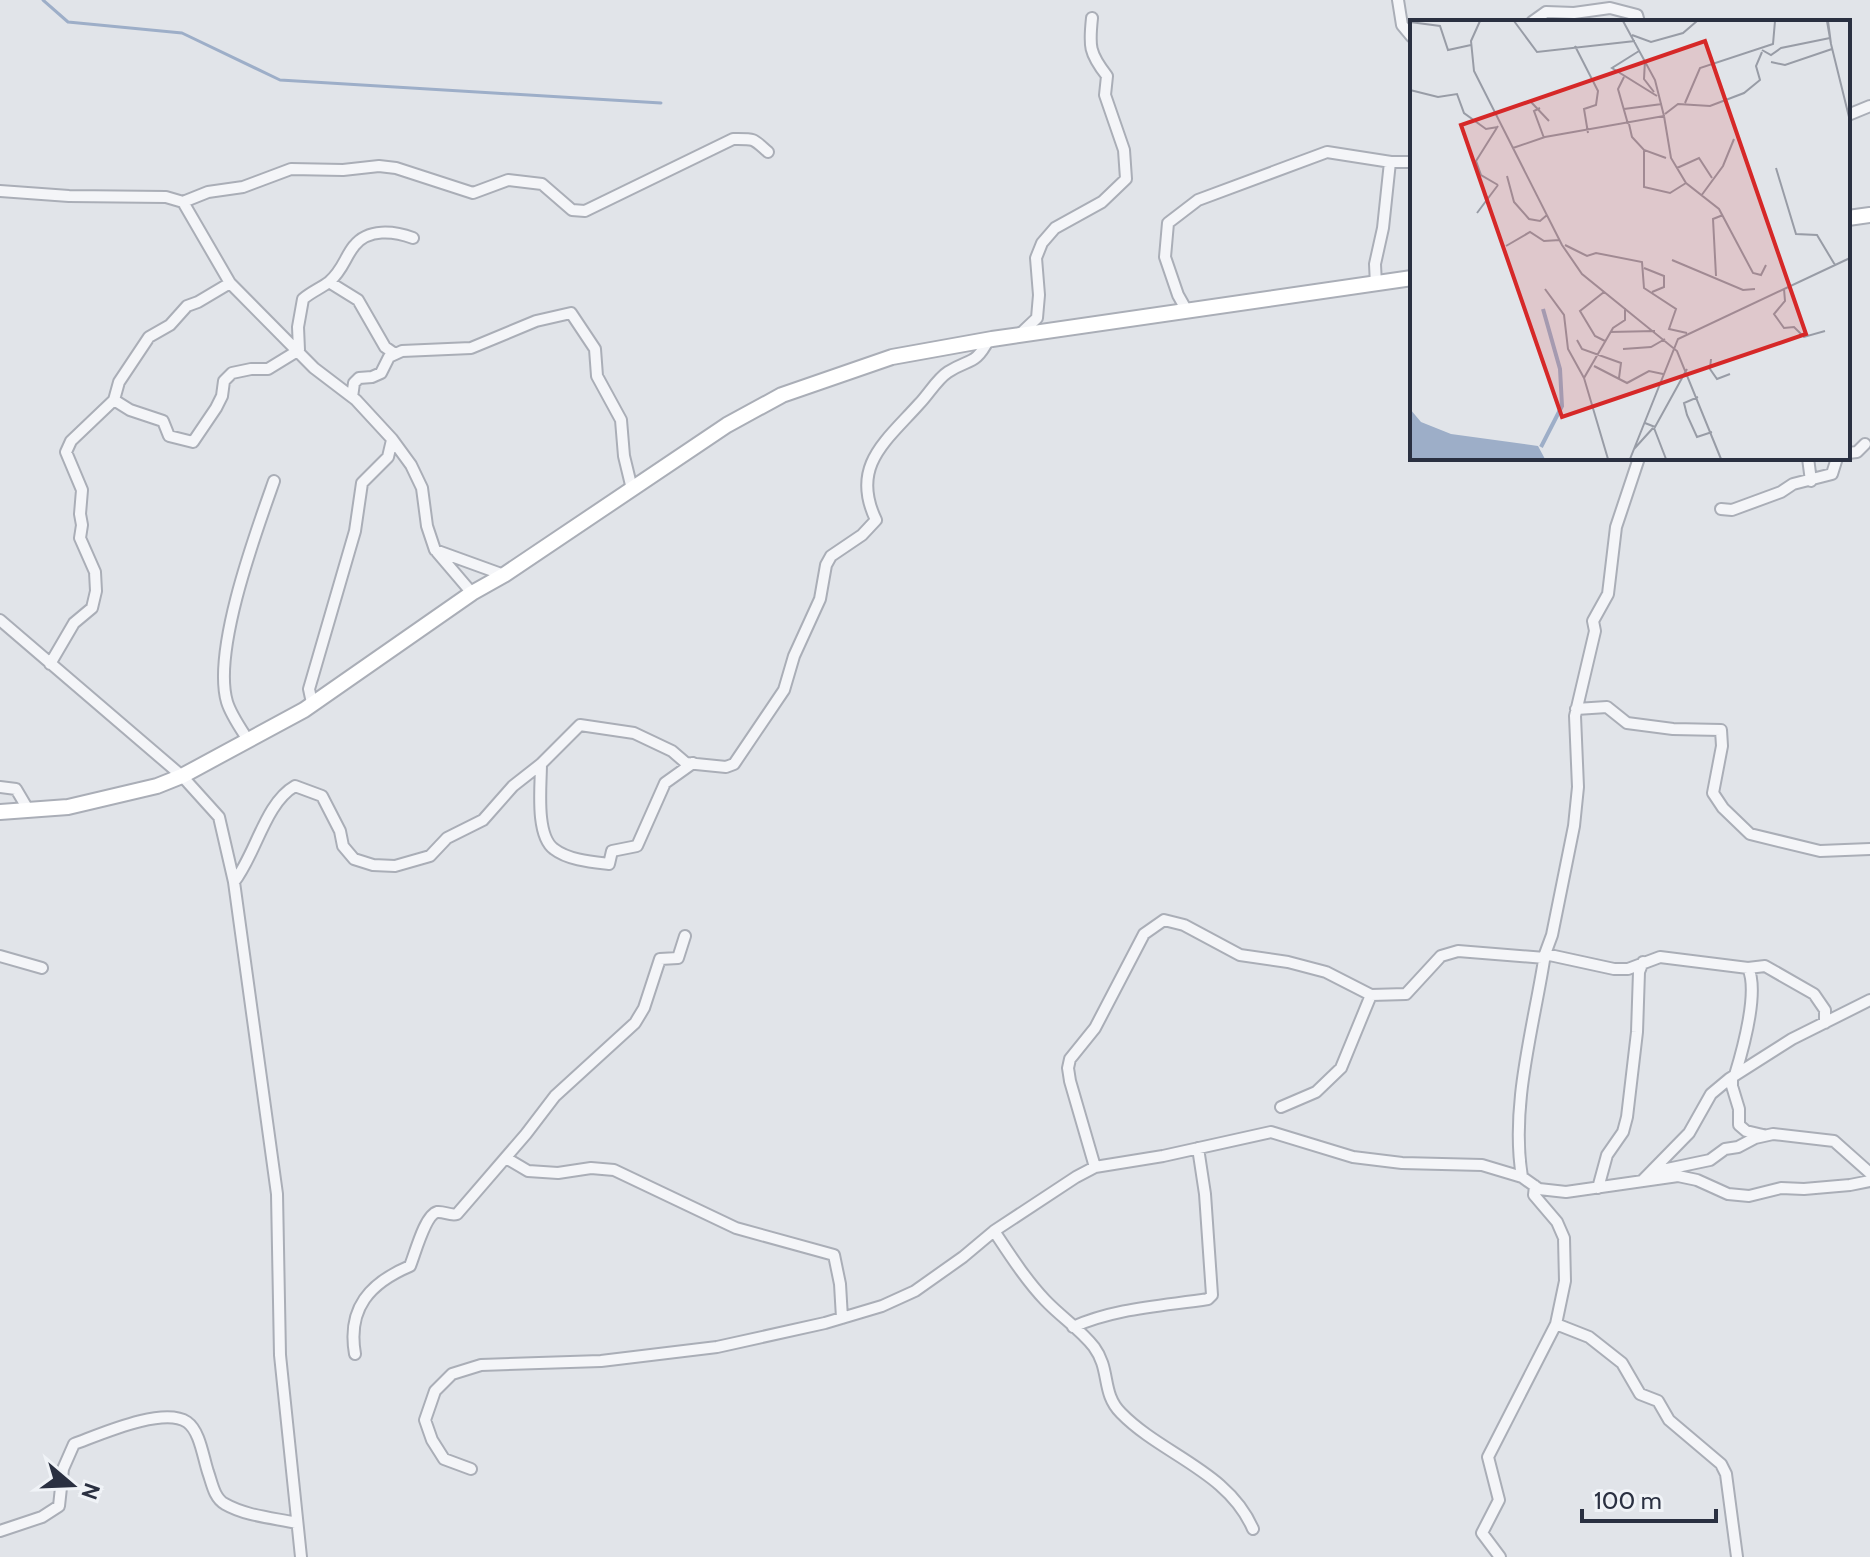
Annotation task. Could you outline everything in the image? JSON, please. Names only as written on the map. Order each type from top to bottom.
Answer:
[{"type":"street","points":[[1398,0],[1402,25],[1410,35]]},
{"type":"street","points":[[1535,20],[1546,12],[1574,13],[1610,8],[1637,15],[1638,20]]},
{"type":"street","points":[[1019,335],[1037,318],[1036,258],[1042,243],[1055,228],[1102,202],[1126,179],[1124,150],[1105,95],[1107,76],[1089,47],[1092,18]]},
{"type":"street","points":[[1850,114],[1870,106]]},
{"type":"street","points":[[0,191],[69,196],[166,197],[183,202],[208,192],[243,187],[291,169],[343,170],[379,166],[396,168],[473,193],[508,180],[542,184],[572,210],[585,211],[733,139],[761,142],[768,152]]},
{"type":"street","points":[[1187,311],[1165,257],[1168,223],[1198,200],[1327,152],[1410,162]]},
{"type":"street","points":[[1376,285],[1375,264],[1383,228],[1390,162]]},
{"type":"street","points":[[183,202],[230,283],[314,368],[352,397],[411,465],[422,488],[427,526],[435,550],[472,593]]},
{"type":"street","points":[[1850,218],[1870,215]]},
{"type":"street","points":[[299,350],[298,327],[303,299],[329,282],[345,264],[354,246],[369,234],[413,238]]},
{"type":"street","points":[[0,812],[68,807],[157,786],[182,776],[312,703],[727,425],[782,395],[892,357],[989,339],[1410,278]]},
{"type":"street","points":[[329,282],[358,300],[385,347],[395,354]]},
{"type":"street","points":[[50,664],[74,623],[92,608],[96,591],[95,572],[80,538],[82,490],[66,452],[71,441],[114,400],[119,382],[149,337],[170,325],[187,306],[230,283]]},
{"type":"street","points":[[352,397],[354,383],[359,378],[381,373],[389,357],[402,351],[471,348],[536,321],[571,313],[582,325],[595,349],[597,376],[621,420],[624,456],[632,489]]},
{"type":"street","points":[[234,882],[243,871],[281,794],[295,786],[322,796],[340,831],[343,846],[354,859],[373,865],[395,866],[430,856],[447,838],[483,820],[513,786],[541,764],[580,725],[634,733],[672,751],[686,763],[726,767],[734,764],[784,690],[794,656],[820,599],[826,565],[831,556],[862,535],[876,520],[866,481],[872,458],[885,439],[945,373],[979,358],[989,339]]},
{"type":"street","points":[[114,400],[130,410],[163,421],[169,436],[193,442],[216,408],[224,381],[232,373],[268,369],[299,350]]},
{"type":"street","points":[[312,703],[309,689],[355,531],[362,483],[388,457],[392,440]]},
{"type":"street","points":[[1850,453],[1857,452],[1865,444]]},
{"type":"street","points":[[1522,1177],[1517,1148],[1522,1096],[1545,956],[1574,826],[1578,787],[1576,709],[1595,631],[1593,621],[1608,594],[1616,527],[1638,460]]},
{"type":"street","points":[[1808,460],[1811,481]]},
{"type":"street","points":[[1721,509],[1732,510],[1781,492],[1793,484],[1832,474],[1836,460]]},
{"type":"street","points":[[248,740],[227,703],[227,649],[243,572],[274,481]]},
{"type":"street","points":[[435,550],[504,575]]},
{"type":"street","points":[[0,620],[182,776],[219,817],[234,882],[277,1194],[280,1355],[301,1557]]},
{"type":"street","points":[[1576,709],[1607,707],[1627,723],[1673,729],[1721,730],[1722,746],[1713,793],[1723,808],[1750,834],[1820,851],[1870,849]]},
{"type":"street","points":[[541,764],[540,815],[554,849],[586,862],[609,864],[612,851],[637,846],[665,783],[693,763]]},
{"type":"street","points":[[0,787],[16,789],[29,811]]},
{"type":"street","points":[[1095,1167],[1070,1081],[1070,1059],[1095,1028],[1144,934],[1164,920],[1184,925],[1240,955],[1288,962],[1326,972],[1371,995],[1406,994],[1441,956],[1464,950],[1545,956],[1614,969],[1628,969],[1660,957],[1748,968],[1765,966],[1777,971],[1786,980],[1808,989],[1825,1010],[1825,1023]]},
{"type":"street","points":[[355,1354],[352,1337],[354,1322],[374,1285],[410,1266],[433,1214],[457,1214],[555,1096],[635,1023],[644,1008],[660,959],[678,958],[685,936]]},
{"type":"street","points":[[0,956],[42,968]]},
{"type":"street","points":[[1598,1188],[1607,1155],[1623,1132],[1627,1117],[1637,1032],[1639,972],[1643,962]]},
{"type":"street","points":[[1748,968],[1753,985],[1751,1001],[1732,1086],[1739,1109],[1739,1125],[1746,1131],[1763,1135],[1834,1141],[1870,1173]]},
{"type":"street","points":[[1281,1107],[1316,1092],[1341,1068],[1371,995]]},
{"type":"street","points":[[1640,1183],[1689,1133],[1711,1094],[1792,1039],[1870,1000]]},
{"type":"street","points":[[471,1469],[444,1459],[432,1440],[425,1420],[427,1407],[442,1381],[465,1369],[481,1365],[601,1361],[717,1347],[882,1306],[915,1291],[994,1231],[1095,1167],[1271,1132],[1353,1157],[1402,1163],[1482,1165],[1522,1177],[1535,1186],[1566,1192],[1678,1176],[1697,1180],[1728,1194],[1749,1196],[1781,1188],[1804,1189],[1870,1181]]},
{"type":"street","points":[[1651,1172],[1710,1160],[1725,1149],[1745,1145],[1763,1135]]},
{"type":"street","points":[[1073,1327],[1092,1318],[1208,1299],[1212,1295],[1205,1194],[1198,1148]]},
{"type":"street","points":[[506,1158],[528,1171],[614,1170],[736,1228],[834,1255],[842,1318]]},
{"type":"street","points":[[1500,1557],[1482,1533],[1499,1500],[1488,1457],[1556,1324],[1565,1281],[1564,1238],[1557,1222],[1534,1195],[1535,1186]]},
{"type":"street","points":[[994,1231],[1044,1300],[1094,1348],[1104,1363],[1106,1392],[1119,1412],[1221,1485],[1236,1501],[1253,1529]]},
{"type":"street","points":[[1556,1324],[1589,1337],[1622,1363],[1640,1394],[1658,1401],[1669,1420],[1721,1464],[1726,1474],[1737,1557]]},
{"type":"street","points":[[0,1531],[42,1517],[59,1506],[63,1469],[74,1444],[160,1417],[176,1417],[188,1422],[195,1432],[216,1495],[224,1504],[256,1515],[297,1523]]},
{"type":"waterway","points":[[43,0],[68,22],[182,33],[280,80],[661,103]]}]
